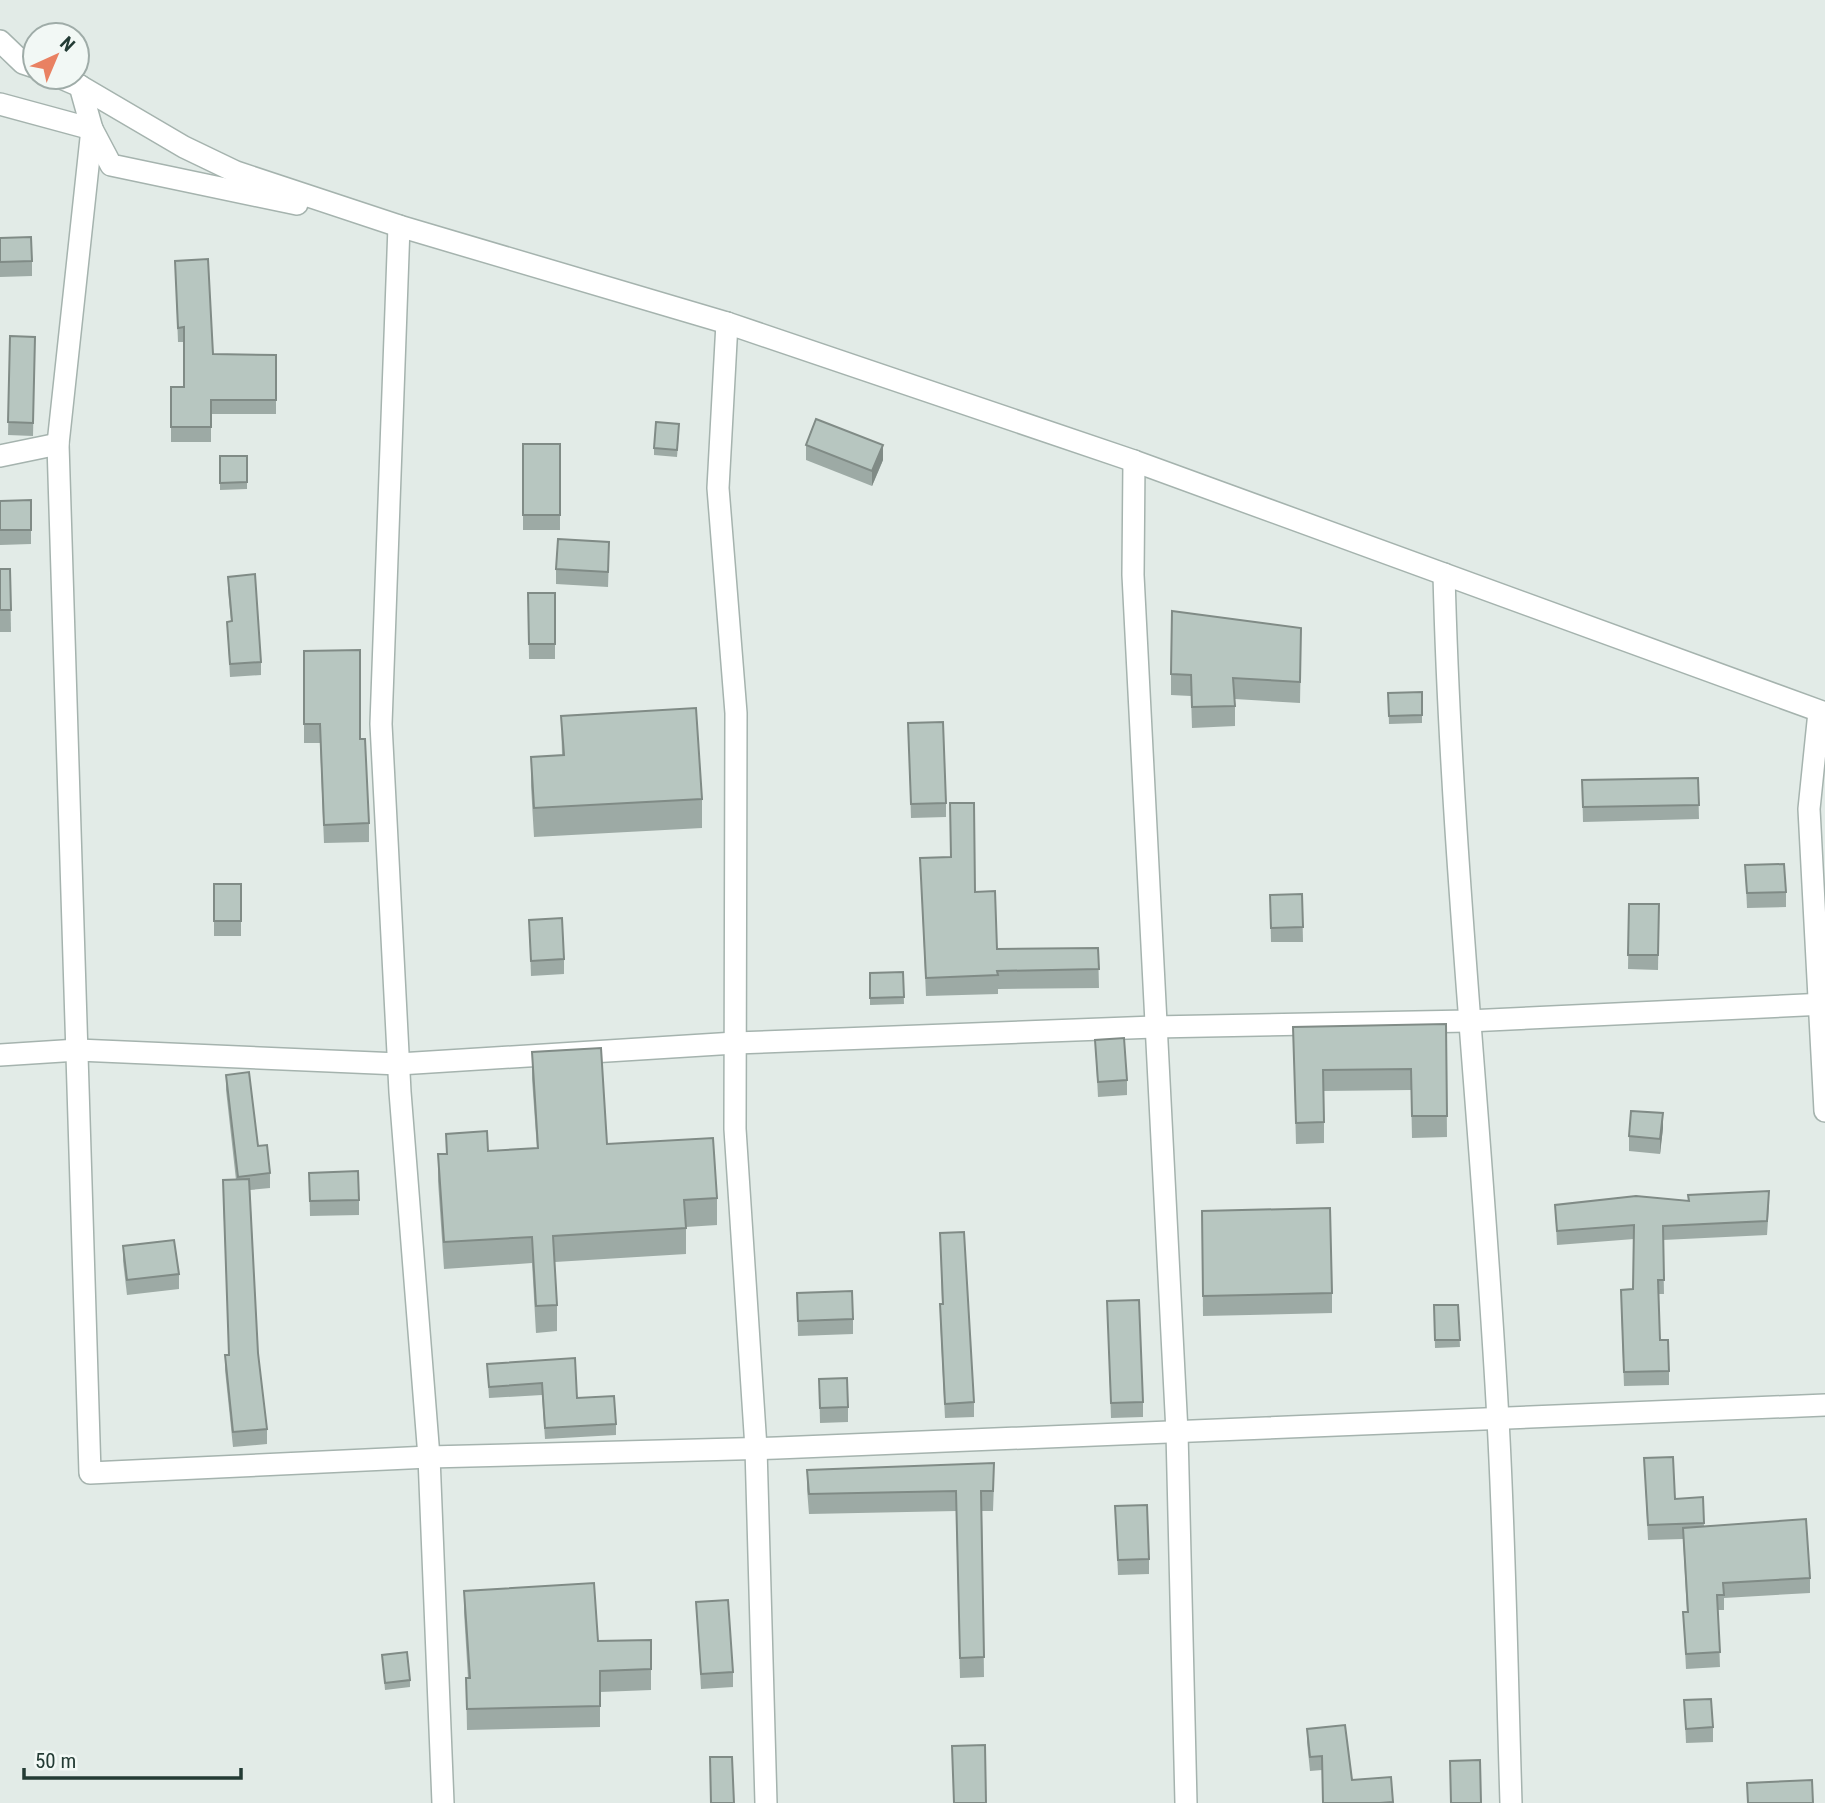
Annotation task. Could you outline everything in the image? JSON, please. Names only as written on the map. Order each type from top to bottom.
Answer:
[{"type":"street","points":[[0,41],[21,61]]},
{"type":"street","points":[[81,91],[92,129],[111,165],[398,226]]},
{"type":"street","points":[[89,91],[184,147],[236,172],[398,226],[727,323],[1134,461],[1822,712],[1809,809],[1822,1005],[1825,1111]]},
{"type":"street","points":[[0,104],[92,129]]},
{"type":"street","points":[[92,129],[58,444],[90,1473],[429,1457],[756,1448],[1825,1405]]},
{"type":"street","points":[[398,226],[381,724],[399,1064],[429,1457],[443,1803]]},
{"type":"street","points":[[727,323],[718,488],[736,713],[735,1129],[756,1448],[765,1803]]},
{"type":"street","points":[[0,456],[58,444]]},
{"type":"street","points":[[1134,461],[1133,575],[1154,1027],[1177,1432],[1186,1803]]},
{"type":"street","points":[[1444,574],[1446,676],[1468,1021],[1498,1419],[1511,1803]]},
{"type":"street","points":[[0,1055],[78,1050],[399,1064],[736,1043],[1154,1027],[1468,1021],[1822,1005]]},
{"type":"building","points":[[31,237],[32,261],[0,262],[0,238]]},
{"type":"building","points":[[208,259],[213,354],[276,355],[276,400],[211,400],[211,427],[171,427],[171,387],[184,387],[184,327],[178,328],[175,261]]},
{"type":"building","points":[[10,336],[35,337],[33,423],[8,422]]},
{"type":"building","points":[[816,419],[883,445],[872,471],[806,445]]},
{"type":"building","points":[[656,422],[679,424],[677,450],[654,448]]},
{"type":"building","points":[[523,444],[560,444],[560,515],[523,515]]},
{"type":"building","points":[[220,456],[247,456],[247,482],[220,483]]},
{"type":"building","points":[[31,500],[31,530],[0,530],[0,501]]},
{"type":"building","points":[[558,539],[609,542],[608,572],[556,569]]},
{"type":"building","points":[[0,569],[10,569],[11,610],[0,610]]},
{"type":"building","points":[[255,574],[261,662],[230,664],[227,622],[232,621],[228,577]]},
{"type":"building","points":[[528,593],[555,593],[555,644],[529,644]]},
{"type":"building","points":[[1172,611],[1301,628],[1300,682],[1233,678],[1235,706],[1192,707],[1191,675],[1171,674]]},
{"type":"building","points":[[360,650],[360,739],[365,739],[369,823],[324,825],[320,724],[304,724],[304,651]]},
{"type":"building","points":[[1422,692],[1422,715],[1389,716],[1388,693]]},
{"type":"building","points":[[696,708],[702,799],[534,808],[531,757],[564,755],[561,716]]},
{"type":"building","points":[[943,722],[946,803],[911,804],[908,723]]},
{"type":"building","points":[[1698,778],[1699,805],[1583,807],[1582,780]]},
{"type":"building","points":[[950,803],[974,803],[975,892],[995,891],[997,949],[1098,948],[1099,969],[997,971],[998,975],[926,978],[920,858],[951,857]]},
{"type":"building","points":[[1784,864],[1786,892],[1747,893],[1745,865]]},
{"type":"building","points":[[214,884],[241,884],[241,921],[214,921]]},
{"type":"building","points":[[1302,894],[1303,927],[1271,928],[1270,895]]},
{"type":"building","points":[[1629,904],[1659,904],[1658,955],[1628,955]]},
{"type":"building","points":[[562,918],[564,959],[531,961],[529,920]]},
{"type":"building","points":[[903,972],[904,997],[870,998],[870,973]]},
{"type":"building","points":[[1446,1024],[1447,1116],[1412,1116],[1411,1069],[1323,1070],[1324,1122],[1296,1123],[1293,1027]]},
{"type":"building","points":[[1124,1038],[1127,1080],[1098,1082],[1095,1040]]},
{"type":"building","points":[[601,1048],[607,1144],[713,1138],[717,1198],[684,1200],[686,1228],[553,1236],[557,1305],[536,1306],[532,1237],[444,1242],[438,1154],[447,1154],[446,1134],[487,1131],[488,1151],[538,1148],[532,1052]]},
{"type":"building","points":[[249,1072],[258,1146],[267,1145],[270,1173],[238,1177],[226,1075]]},
{"type":"building","points":[[1631,1111],[1663,1113],[1660,1139],[1629,1136]]},
{"type":"building","points":[[358,1171],[359,1200],[310,1201],[309,1173]]},
{"type":"building","points":[[249,1179],[258,1353],[267,1429],[233,1432],[225,1355],[229,1355],[223,1180]]},
{"type":"building","points":[[1769,1191],[1767,1221],[1663,1226],[1664,1280],[1658,1280],[1660,1340],[1668,1340],[1669,1371],[1624,1372],[1621,1290],[1633,1289],[1634,1225],[1557,1231],[1555,1205],[1636,1196],[1689,1201],[1688,1195]]},
{"type":"building","points":[[1330,1208],[1332,1293],[1203,1296],[1202,1211]]},
{"type":"building","points":[[964,1232],[974,1402],[945,1404],[940,1233]]},
{"type":"building","points":[[174,1240],[179,1274],[127,1280],[123,1246]]},
{"type":"building","points":[[852,1291],[853,1319],[798,1321],[797,1293]]},
{"type":"building","points":[[1139,1300],[1143,1402],[1111,1403],[1107,1301]]},
{"type":"building","points":[[1434,1305],[1458,1305],[1460,1340],[1435,1340]]},
{"type":"building","points":[[575,1358],[577,1398],[614,1396],[616,1424],[545,1428],[542,1383],[489,1387],[487,1364]]},
{"type":"building","points":[[847,1378],[848,1407],[820,1408],[819,1379]]},
{"type":"building","points":[[1673,1457],[1675,1499],[1703,1497],[1704,1523],[1648,1525],[1644,1458]]},
{"type":"building","points":[[994,1463],[993,1491],[981,1491],[984,1657],[960,1658],[956,1491],[809,1494],[807,1470]]},
{"type":"building","points":[[1147,1505],[1149,1559],[1118,1560],[1115,1506]]},
{"type":"building","points":[[1806,1519],[1810,1578],[1723,1583],[1724,1595],[1717,1595],[1720,1652],[1686,1654],[1683,1612],[1688,1612],[1683,1528]]},
{"type":"building","points":[[594,1583],[598,1641],[651,1640],[651,1669],[600,1671],[600,1706],[467,1709],[466,1678],[470,1678],[464,1591]]},
{"type":"building","points":[[728,1600],[733,1672],[701,1674],[696,1602]]},
{"type":"building","points":[[407,1652],[410,1680],[385,1683],[382,1655]]},
{"type":"building","points":[[1711,1699],[1713,1727],[1686,1729],[1684,1700]]},
{"type":"building","points":[[1345,1725],[1352,1780],[1391,1777],[1393,1802],[1323,1803],[1322,1756],[1310,1757],[1307,1729]]},
{"type":"building","points":[[985,1745],[986,1803],[954,1803],[952,1746]]},
{"type":"building","points":[[710,1757],[732,1757],[734,1803],[711,1803]]},
{"type":"building","points":[[1480,1760],[1481,1803],[1451,1803],[1450,1761]]},
{"type":"building","points":[[1812,1780],[1813,1803],[1748,1803],[1747,1783]]}]
